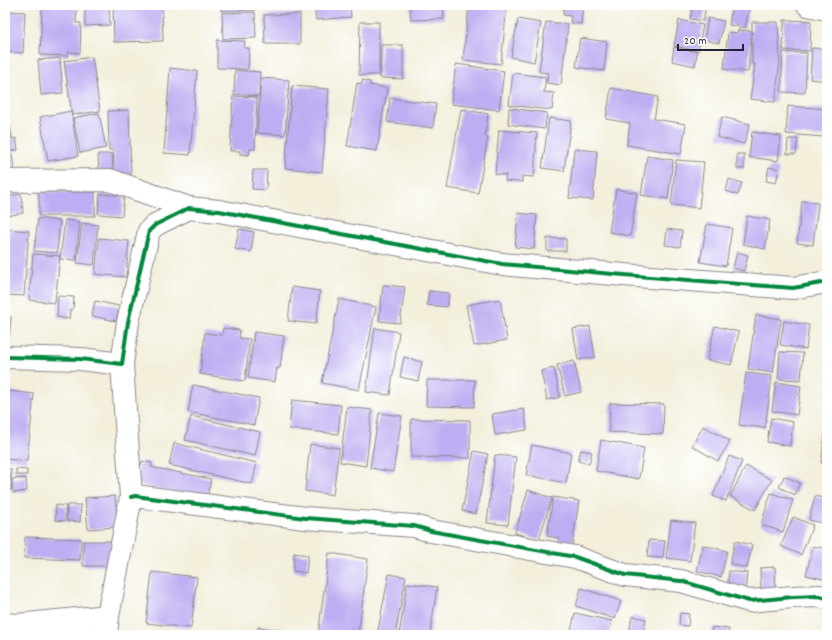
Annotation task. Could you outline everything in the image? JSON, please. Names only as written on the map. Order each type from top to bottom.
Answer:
[{"type":"street","points":[[808,5],[827,9]]},
{"type":"street","points":[[5,181],[110,180],[189,208],[219,211],[502,264],[793,288],[827,282]]},
{"type":"street","points":[[5,624],[107,625],[131,498],[122,364],[128,322],[149,231],[155,224],[189,208]]},
{"type":"street","points":[[5,357],[80,359],[122,364]]},
{"type":"street","points":[[131,498],[135,496],[305,518],[414,526],[431,531],[575,557],[625,575],[681,581],[749,601],[793,597],[819,596],[827,598]]},
{"type":"building","points":[[42,5],[77,5],[76,23],[81,23],[80,53],[68,52],[68,56],[40,55]]},
{"type":"building","points":[[85,5],[109,5],[110,25],[85,26]]},
{"type":"building","points":[[113,5],[162,5],[163,41],[114,42]]},
{"type":"building","points":[[221,5],[255,5],[255,10],[221,11]]},
{"type":"building","points":[[314,5],[350,5],[351,17],[316,20]]},
{"type":"building","points":[[410,5],[443,5],[444,19],[411,20]]},
{"type":"building","points":[[469,5],[507,5],[501,64],[463,60]]},
{"type":"building","points":[[564,5],[583,5],[581,24],[570,23],[571,16],[563,15]]},
{"type":"building","points":[[693,5],[706,6],[703,21],[690,19]]},
{"type":"building","points":[[732,6],[749,9],[745,28],[729,25]]},
{"type":"building","points":[[5,11],[25,12],[23,53],[5,52]]},
{"type":"building","points":[[255,12],[256,38],[223,39],[222,13]]},
{"type":"building","points":[[300,14],[300,44],[265,44],[264,15]]},
{"type":"building","points":[[708,18],[724,21],[719,43],[704,40]]},
{"type":"building","points":[[518,19],[541,23],[534,62],[511,57]]},
{"type":"building","points":[[679,20],[703,25],[698,51],[674,46]]},
{"type":"building","points":[[784,20],[811,21],[810,51],[783,50]]},
{"type":"building","points":[[360,22],[379,22],[379,75],[359,75]]},
{"type":"building","points":[[546,22],[568,24],[561,85],[547,83],[548,73],[539,72]]},
{"type":"building","points":[[752,22],[778,22],[780,61],[775,102],[750,99],[755,64],[752,64]]},
{"type":"building","points":[[738,30],[752,31],[748,72],[724,69],[728,32],[737,33]]},
{"type":"building","points":[[580,38],[607,42],[604,71],[576,67]]},
{"type":"building","points":[[217,40],[245,41],[244,48],[249,48],[248,69],[217,68]]},
{"type":"building","points":[[381,45],[403,45],[403,79],[380,78]]},
{"type":"building","points":[[674,47],[697,52],[695,66],[672,61]]},
{"type":"building","points":[[812,48],[827,49],[827,81],[810,79]]},
{"type":"building","points":[[783,52],[807,53],[805,93],[781,92]]},
{"type":"building","points":[[92,57],[100,111],[72,115],[64,61]]},
{"type":"building","points":[[60,58],[63,93],[41,95],[38,60]]},
{"type":"building","points":[[456,64],[504,71],[499,110],[451,104]]},
{"type":"building","points":[[170,68],[197,71],[190,155],[164,153]]},
{"type":"building","points":[[235,70],[260,72],[259,96],[234,94]]},
{"type":"building","points":[[513,73],[546,77],[544,92],[554,93],[552,110],[509,105]]},
{"type":"building","points":[[261,78],[289,80],[285,135],[257,133]]},
{"type":"building","points":[[362,80],[370,82],[370,85],[387,88],[377,151],[347,146],[357,83],[362,84]]},
{"type":"building","points":[[292,86],[329,89],[322,172],[285,168]]},
{"type":"building","points":[[611,88],[658,97],[654,119],[686,124],[681,154],[627,145],[630,123],[606,119]]},
{"type":"building","points":[[233,96],[257,97],[255,149],[250,149],[249,155],[240,154],[240,151],[230,151]]},
{"type":"building","points":[[390,98],[436,104],[433,128],[387,122]]},
{"type":"building","points":[[5,104],[12,137],[5,138]]},
{"type":"building","points":[[788,106],[826,109],[824,137],[786,134]]},
{"type":"building","points":[[509,108],[547,113],[545,129],[508,124]]},
{"type":"building","points":[[461,109],[488,114],[485,136],[488,137],[478,193],[447,188]]},
{"type":"building","points":[[129,110],[131,179],[115,180],[113,150],[109,150],[108,111]]},
{"type":"building","points":[[71,111],[78,156],[48,161],[40,117]]},
{"type":"building","points":[[99,113],[106,148],[80,153],[73,118]]},
{"type":"building","points":[[722,117],[750,124],[744,144],[717,137]]},
{"type":"building","points":[[549,118],[571,121],[564,171],[542,168]]},
{"type":"building","points":[[499,130],[537,133],[534,177],[522,176],[522,182],[505,181],[506,175],[495,174]]},
{"type":"building","points":[[752,132],[781,136],[778,161],[749,157]]},
{"type":"building","points":[[16,138],[18,150],[5,152],[5,140]]},
{"type":"building","points":[[788,139],[798,139],[796,154],[787,154]]},
{"type":"building","points":[[574,149],[597,151],[593,200],[569,198]]},
{"type":"building","points":[[12,154],[14,169],[5,170],[5,155]]},
{"type":"building","points":[[98,154],[112,154],[113,172],[99,172]]},
{"type":"building","points":[[737,154],[744,154],[744,169],[737,169]]},
{"type":"building","points":[[647,156],[673,160],[668,199],[641,195]]},
{"type":"building","points":[[676,160],[704,162],[699,208],[671,205]]},
{"type":"building","points":[[769,167],[779,169],[776,183],[766,181]]},
{"type":"building","points":[[253,170],[267,170],[266,190],[252,189]]},
{"type":"building","points":[[826,172],[827,198],[822,198]]},
{"type":"building","points":[[729,179],[742,183],[738,195],[726,191]]},
{"type":"building","points":[[616,189],[637,193],[630,236],[609,232]]},
{"type":"building","points":[[39,192],[95,192],[95,216],[39,216]]},
{"type":"building","points":[[21,194],[23,213],[5,216],[5,196]]},
{"type":"building","points":[[100,194],[124,196],[122,216],[98,214]]},
{"type":"building","points":[[802,201],[818,203],[813,245],[797,243]]},
{"type":"building","points":[[518,213],[537,215],[534,249],[515,247]]},
{"type":"building","points":[[747,216],[770,220],[765,249],[743,244]]},
{"type":"building","points":[[38,218],[60,221],[57,253],[34,251]]},
{"type":"building","points":[[65,220],[80,222],[76,260],[60,259]]},
{"type":"building","points":[[82,223],[98,225],[94,265],[77,263]]},
{"type":"building","points":[[707,224],[732,228],[726,266],[700,262]]},
{"type":"building","points":[[5,229],[29,231],[24,296],[5,295]]},
{"type":"building","points":[[239,229],[254,232],[251,252],[235,249]]},
{"type":"building","points":[[667,229],[682,231],[680,247],[665,245]]},
{"type":"building","points":[[99,238],[129,241],[126,277],[95,274]]},
{"type":"building","points":[[547,238],[566,239],[566,251],[547,251]]},
{"type":"building","points":[[737,252],[748,255],[744,271],[733,268]]},
{"type":"building","points":[[33,254],[60,256],[55,303],[29,300]]},
{"type":"building","points":[[383,285],[405,287],[400,323],[379,321]]},
{"type":"building","points":[[292,287],[320,291],[316,324],[288,321]]},
{"type":"building","points":[[429,291],[449,293],[447,307],[427,305]]},
{"type":"building","points":[[58,296],[74,297],[73,310],[70,310],[69,319],[57,317]]},
{"type":"building","points":[[339,299],[376,307],[359,390],[322,383]]},
{"type":"building","points":[[500,299],[507,340],[474,346],[466,305]]},
{"type":"building","points":[[95,301],[119,306],[116,321],[92,316]]},
{"type":"building","points":[[756,315],[781,319],[773,373],[748,369]]},
{"type":"building","points":[[5,316],[11,317],[9,338],[5,338]]},
{"type":"building","points":[[784,321],[809,325],[806,349],[780,345]]},
{"type":"building","points":[[590,326],[595,357],[578,360],[573,329]]},
{"type":"building","points":[[715,326],[739,332],[731,365],[707,360]]},
{"type":"building","points":[[223,328],[240,330],[239,338],[250,339],[245,381],[200,374],[205,333],[222,335]]},
{"type":"building","points":[[375,328],[399,332],[390,395],[366,392]]},
{"type":"building","points":[[254,332],[284,336],[280,368],[277,368],[275,382],[248,378]]},
{"type":"building","points":[[780,352],[803,353],[801,380],[778,379]]},
{"type":"building","points":[[404,357],[422,362],[418,381],[400,377]]},
{"type":"building","points":[[574,361],[581,392],[565,396],[557,365]]},
{"type":"building","points":[[554,368],[560,397],[547,400],[541,371]]},
{"type":"building","points":[[746,373],[772,376],[765,428],[739,425]]},
{"type":"building","points":[[427,380],[475,380],[474,407],[426,406]]},
{"type":"building","points":[[776,382],[801,386],[797,415],[772,411]]},
{"type":"building","points":[[193,385],[259,398],[254,425],[188,412]]},
{"type":"building","points":[[9,391],[34,394],[27,461],[5,459],[5,425]]},
{"type":"building","points":[[292,400],[341,405],[338,434],[289,429]]},
{"type":"building","points":[[610,403],[664,404],[663,434],[609,432]]},
{"type":"building","points":[[347,407],[372,410],[366,466],[340,462]]},
{"type":"building","points":[[524,409],[527,430],[495,435],[492,414]]},
{"type":"building","points":[[379,413],[402,416],[393,472],[370,468]]},
{"type":"building","points":[[191,416],[260,432],[255,456],[185,440]]},
{"type":"building","points":[[771,418],[793,422],[790,446],[767,442]]},
{"type":"building","points":[[411,419],[470,420],[470,458],[411,457]]},
{"type":"building","points":[[703,426],[730,441],[718,461],[692,446]]},
{"type":"building","points":[[827,427],[827,464],[821,463]]},
{"type":"building","points":[[601,440],[644,448],[639,479],[596,471]]},
{"type":"building","points":[[174,443],[257,463],[252,484],[169,465]]},
{"type":"building","points":[[310,444],[339,448],[333,495],[305,491]]},
{"type":"building","points":[[532,445],[571,453],[566,483],[526,475]]},
{"type":"building","points":[[581,450],[592,452],[589,464],[578,461]]},
{"type":"building","points":[[474,451],[488,454],[476,514],[462,511]]},
{"type":"building","points":[[495,455],[516,457],[508,525],[487,523]]},
{"type":"building","points":[[729,456],[742,461],[726,501],[713,496]]},
{"type":"building","points":[[142,461],[152,463],[151,467],[211,479],[207,499],[135,484],[139,465],[141,465]]},
{"type":"building","points":[[746,466],[772,480],[755,510],[730,496]]},
{"type":"building","points":[[5,469],[11,469],[11,477],[5,476]]},
{"type":"building","points":[[16,469],[27,470],[27,475],[16,475]]},
{"type":"building","points":[[784,476],[800,483],[795,495],[779,487]]},
{"type":"building","points":[[26,478],[27,491],[13,493],[12,479]]},
{"type":"building","points":[[5,479],[11,479],[11,490],[5,490]]},
{"type":"building","points":[[528,490],[552,498],[539,540],[515,533]]},
{"type":"building","points":[[771,493],[793,500],[783,532],[761,525]]},
{"type":"building","points":[[115,496],[118,527],[88,529],[85,498]]},
{"type":"building","points":[[815,496],[827,499],[827,524],[809,520]]},
{"type":"building","points":[[553,497],[579,501],[571,553],[557,550],[559,538],[547,536]]},
{"type":"building","points":[[56,505],[66,506],[65,521],[55,520]]},
{"type":"building","points":[[67,505],[81,505],[80,522],[67,521]]},
{"type":"building","points":[[793,517],[813,525],[801,555],[781,546]]},
{"type":"building","points":[[671,520],[695,523],[690,561],[666,558]]},
{"type":"building","points":[[25,537],[81,539],[80,560],[24,558]]},
{"type":"building","points":[[649,540],[665,541],[663,558],[647,557]]},
{"type":"building","points":[[83,541],[112,541],[113,566],[83,566]]},
{"type":"building","points":[[735,541],[752,545],[747,568],[730,564]]},
{"type":"building","points":[[703,545],[727,551],[721,577],[697,571]]},
{"type":"building","points":[[813,546],[827,549],[827,580],[806,575]]},
{"type":"building","points":[[294,553],[308,555],[306,573],[293,571]]},
{"type":"building","points":[[329,553],[368,559],[358,635],[318,635]]},
{"type":"building","points":[[775,567],[776,590],[761,590],[760,568]]},
{"type":"building","points":[[729,571],[747,573],[745,593],[727,591]]},
{"type":"building","points":[[152,572],[197,577],[191,628],[146,623]]},
{"type":"building","points":[[389,574],[406,577],[395,635],[377,635]]},
{"type":"building","points":[[407,583],[437,587],[430,635],[399,635]]},
{"type":"building","points":[[581,588],[621,601],[615,619],[576,606]]},
{"type":"building","points":[[575,613],[612,621],[608,635],[570,635]]},
{"type":"building","points":[[680,613],[689,614],[688,626],[679,625]]},
{"type":"building","points":[[632,616],[646,619],[643,635],[629,633]]},
{"type":"building","points":[[258,627],[283,630],[282,635],[257,635]]},
{"type":"building","points":[[712,627],[729,629],[728,635],[711,635]]},
{"type":"cycle path","points":[[5,357],[80,359],[122,364],[128,322],[149,231],[155,225],[189,208],[219,211],[502,264],[793,288],[827,282]]},
{"type":"cycle path","points":[[131,497],[135,496],[305,518],[414,526],[431,531],[575,557],[625,575],[681,581],[749,601],[793,597],[819,596],[827,598]]}]
